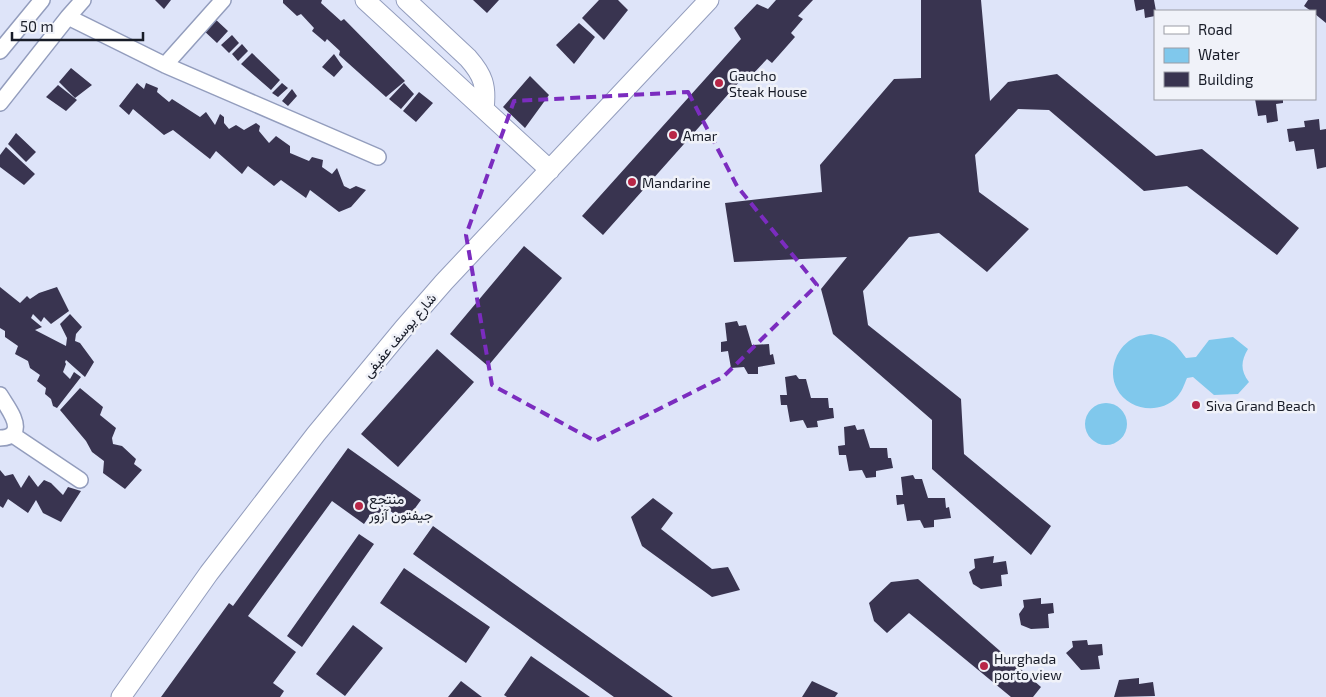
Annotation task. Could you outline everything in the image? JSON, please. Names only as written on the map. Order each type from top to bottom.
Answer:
[{"type":"street","points":[[0,51],[42,0]]},
{"type":"street","points":[[0,103],[68,16],[83,0]]},
{"type":"street","points":[[165,65],[222,0]]},
{"type":"street","points":[[365,0],[550,170]]},
{"type":"street","points":[[406,0],[468,58],[477,69],[483,81],[486,95],[484,109]]},
{"type":"street","name":"شارع يوسف عفيفى","points":[[121,697],[209,573],[316,434],[403,328],[708,0]]},
{"type":"street","points":[[68,16],[165,65],[378,157]]},
{"type":"street","points":[[0,395],[16,421],[16,428],[6,436],[80,480]]},
{"type":"highlighted area","points":[[688,92],[737,186],[817,285],[723,377],[595,441],[492,385],[466,235],[514,101]]},
{"type":"water","points":[[1151,334],[1172,342],[1186,358],[1196,357],[1209,340],[1233,337],[1248,349],[1242,366],[1249,382],[1238,394],[1214,395],[1193,377],[1187,378],[1180,393],[1169,403],[1153,408],[1136,406],[1128,402],[1117,389],[1114,382],[1114,366],[1119,352],[1129,341],[1138,336]]},
{"type":"water","points":[[1110,403],[1118,406],[1124,412],[1127,424],[1124,436],[1118,442],[1102,445],[1094,442],[1088,436],[1085,420],[1088,412],[1094,406]]},
{"type":"building","points":[[155,0],[171,0],[164,9]]},
{"type":"building","points":[[283,0],[322,0],[321,3],[341,21],[344,19],[405,81],[386,97],[339,55],[340,51],[327,39],[325,42],[312,31],[314,28],[301,14],[297,16],[283,3]]},
{"type":"building","points":[[473,0],[499,0],[487,13]]},
{"type":"building","points":[[599,0],[618,0],[628,10],[604,40],[582,18]]},
{"type":"building","points":[[776,0],[813,0],[798,16],[803,19],[791,33],[795,37],[772,63],[767,59],[752,75],[748,72],[603,235],[582,216],[741,39],[734,28],[757,4],[768,9]]},
{"type":"building","points":[[921,0],[981,0],[990,101],[1008,82],[1057,74],[1156,156],[1202,149],[1299,228],[1277,255],[1187,186],[1144,191],[1049,110],[1018,109],[975,155],[979,192],[1029,229],[987,272],[939,233],[909,237],[863,291],[868,325],[961,399],[964,454],[1051,526],[1031,555],[932,469],[932,420],[833,334],[821,289],[847,257],[734,262],[725,203],[822,192],[820,165],[894,79],[921,78]]},
{"type":"building","points":[[1134,0],[1154,0],[1156,10],[1154,10],[1154,16],[1145,18],[1144,9],[1136,11]]},
{"type":"building","points":[[1308,0],[1326,0],[1326,23],[1316,15],[1316,10],[1310,10],[1304,6]]},
{"type":"building","points":[[213,17],[228,31],[217,43],[202,29]]},
{"type":"building","points":[[579,23],[595,37],[574,64],[556,45]]},
{"type":"building","points":[[232,35],[239,43],[229,53],[221,45]]},
{"type":"building","points":[[242,44],[248,51],[238,61],[232,54]]},
{"type":"building","points":[[252,53],[280,80],[271,90],[241,64]]},
{"type":"building","points":[[334,54],[343,67],[334,77],[322,67]]},
{"type":"building","points":[[71,68],[92,85],[75,98],[59,82]]},
{"type":"building","points":[[530,76],[549,95],[525,128],[503,107]]},
{"type":"building","points":[[137,83],[144,89],[146,83],[158,88],[157,92],[169,102],[172,99],[200,117],[206,112],[215,125],[220,114],[224,117],[224,123],[229,129],[236,125],[244,130],[256,123],[260,126],[259,131],[269,143],[276,136],[290,146],[290,153],[309,161],[312,157],[323,160],[322,167],[332,174],[337,168],[344,186],[350,189],[356,186],[366,190],[351,207],[339,212],[310,190],[306,198],[281,180],[274,186],[248,166],[242,174],[216,151],[210,159],[173,130],[164,135],[133,109],[129,115],[119,106]]},
{"type":"building","points":[[282,83],[288,88],[278,97],[272,93]]},
{"type":"building","points":[[404,83],[414,94],[401,109],[389,99]]},
{"type":"building","points":[[58,85],[77,100],[66,111],[46,97]]},
{"type":"building","points":[[292,89],[297,96],[288,106],[282,101]]},
{"type":"building","points":[[419,92],[433,103],[416,122],[403,111]]},
{"type":"building","points":[[1255,100],[1283,100],[1283,103],[1276,104],[1278,121],[1267,123],[1266,115],[1258,116]]},
{"type":"building","points":[[1319,119],[1320,130],[1326,129],[1326,167],[1317,169],[1314,149],[1296,151],[1294,141],[1289,142],[1287,129],[1305,127],[1304,121]]},
{"type":"building","points":[[16,133],[36,152],[26,162],[8,144]]},
{"type":"building","points":[[6,147],[35,174],[24,185],[0,167],[0,155]]},
{"type":"building","points":[[524,246],[562,278],[488,366],[450,334]]},
{"type":"building","points":[[0,287],[20,303],[27,296],[30,299],[39,293],[57,287],[69,311],[51,324],[44,317],[41,322],[33,314],[31,318],[42,327],[35,330],[66,346],[67,338],[60,324],[70,314],[82,327],[76,334],[75,341],[80,343],[94,362],[85,377],[66,360],[63,372],[70,379],[74,372],[81,377],[57,408],[53,406],[51,399],[45,394],[46,388],[37,381],[40,375],[30,368],[28,361],[15,354],[18,346],[5,337],[5,331],[0,328]]},
{"type":"building","points":[[737,321],[739,326],[746,325],[752,345],[769,344],[770,355],[773,354],[775,364],[758,367],[758,374],[748,374],[744,367],[731,368],[728,351],[721,352],[721,342],[727,341],[725,323]]},
{"type":"building","points":[[437,349],[474,382],[398,467],[361,434]]},
{"type":"building","points":[[796,375],[799,379],[806,379],[811,398],[828,398],[829,408],[833,408],[834,418],[817,421],[818,427],[807,428],[803,420],[790,422],[787,405],[781,405],[780,395],[787,395],[785,377]]},
{"type":"building","points":[[80,388],[103,407],[100,415],[116,428],[112,438],[113,444],[122,446],[136,459],[134,464],[142,470],[125,489],[103,473],[104,461],[92,452],[86,441],[60,410]]},
{"type":"building","points":[[855,425],[857,430],[864,429],[870,448],[887,448],[888,458],[891,458],[893,468],[876,471],[876,477],[866,478],[862,470],[849,471],[846,455],[839,455],[838,446],[845,445],[844,427]]},
{"type":"building","points":[[348,448],[421,500],[405,522],[389,510],[380,522],[370,515],[364,524],[332,501],[248,616],[296,652],[273,683],[284,691],[280,697],[161,697],[229,603],[233,606]]},
{"type":"building","points":[[0,470],[5,476],[13,474],[21,488],[29,475],[38,487],[44,480],[51,483],[63,495],[68,487],[81,491],[61,522],[43,513],[36,500],[28,513],[8,499],[3,508],[0,506]]},
{"type":"building","points":[[913,475],[915,479],[922,479],[928,498],[945,498],[946,508],[949,507],[951,518],[934,520],[934,527],[924,528],[920,520],[907,521],[904,504],[897,505],[896,495],[903,495],[901,477]]},
{"type":"building","points":[[653,498],[673,513],[661,529],[712,569],[728,567],[740,590],[712,597],[642,546],[631,517]]},
{"type":"building","points":[[433,526],[673,697],[614,697],[413,554]]},
{"type":"building","points":[[359,534],[374,544],[302,647],[287,636]]},
{"type":"building","points":[[994,556],[993,563],[1006,561],[1008,574],[1001,575],[1002,586],[981,589],[973,584],[969,572],[975,568],[974,559]]},
{"type":"building","points":[[404,568],[490,627],[466,663],[380,603]]},
{"type":"building","points":[[918,579],[1041,687],[1033,697],[1011,697],[909,613],[887,633],[874,621],[869,603],[891,582]]},
{"type":"building","points":[[1041,598],[1041,604],[1053,603],[1054,613],[1048,614],[1049,628],[1031,629],[1021,625],[1019,614],[1024,607],[1023,600]]},
{"type":"building","points":[[353,625],[383,648],[345,696],[316,674]]},
{"type":"building","points":[[1087,640],[1088,645],[1102,644],[1103,655],[1098,656],[1100,669],[1081,670],[1066,653],[1073,647],[1072,641]]},
{"type":"building","points":[[531,656],[590,697],[507,697],[504,695]]},
{"type":"building","points":[[1139,678],[1139,684],[1153,682],[1155,696],[1114,697],[1119,680]]},
{"type":"building","points":[[461,681],[482,697],[448,697]]},
{"type":"building","points":[[812,681],[838,693],[835,697],[802,697]]},
{"type":"place","name":"Gaucho Steak House","points":[[719,83]]},
{"type":"place","name":"Amar","points":[[673,135]]},
{"type":"place","name":"Mandarine","points":[[632,182]]},
{"type":"place","name":"Siva Grand Beach","points":[[1196,405]]},
{"type":"place","name":"منتجع جيفتون آزور","points":[[359,506]]},
{"type":"place","name":"Hurghada porto view","points":[[984,666]]}]
